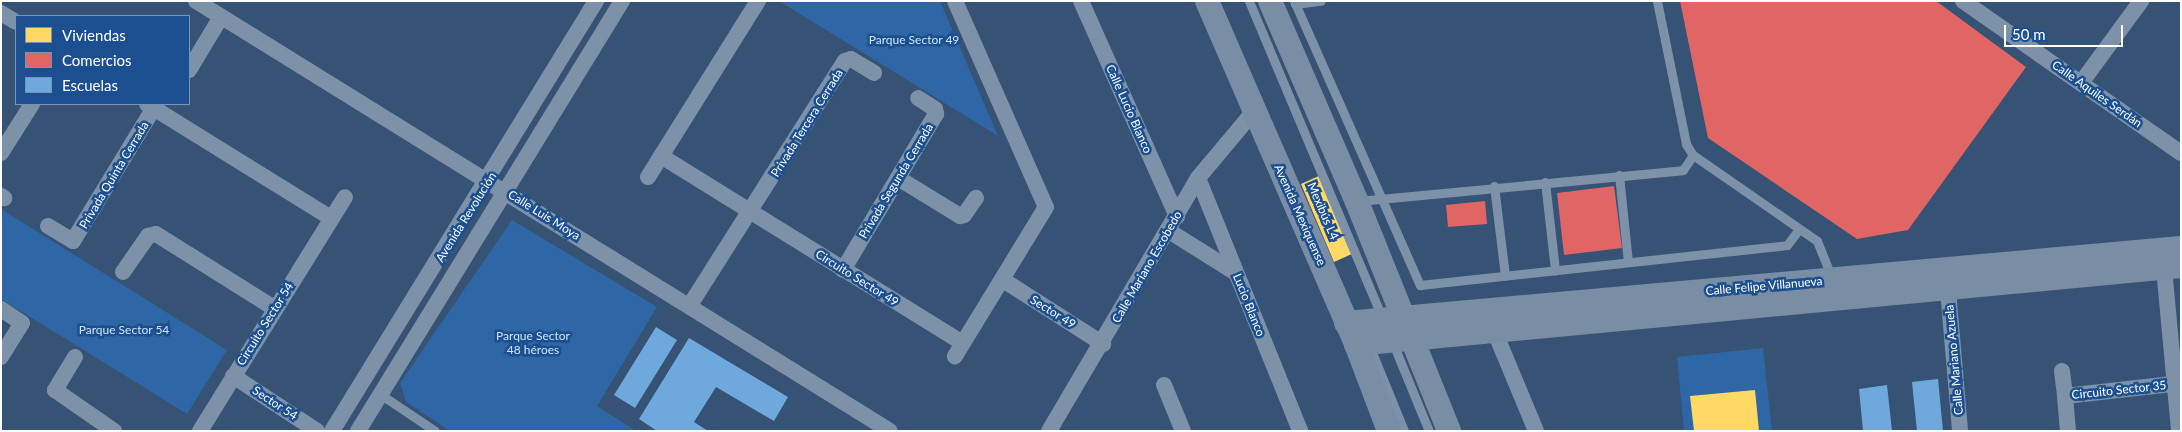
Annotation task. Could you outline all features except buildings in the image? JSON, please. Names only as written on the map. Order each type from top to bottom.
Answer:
[{"type":"main road","name":"Avenida Mexiquense","points":[[1207,1],[1254,111],[1357,329],[1389,431]]},
{"type":"main road","points":[[1270,1],[1298,38],[1357,202],[1397,328],[1449,431]]},
{"type":"main road","name":"Calle Felipe Villanueva","points":[[1397,328],[1834,280],[2181,248]]},
{"type":"main road","name":"Calle Felipe Villanueva","points":[[1357,329],[1494,330],[1948,290],[2172,267]]},
{"type":"street","name":"Calle Luis Moya","points":[[196,1],[690,305],[890,431]]},
{"type":"street","name":"Avenida Revolución","points":[[332,431],[488,181],[596,1]]},
{"type":"street","name":"Avenida Revolución","points":[[358,431],[622,1]]},
{"type":"street","points":[[648,177],[758,1]]},
{"type":"street","points":[[955,1],[1046,207],[1003,280]]},
{"type":"street","name":"Calle Lucio Blanco","points":[[1081,1],[1173,224]]},
{"type":"street","name":"Calle Aquiles Serdán","points":[[1963,1],[2181,153]]},
{"type":"street","points":[[2081,83],[2141,1]]},
{"type":"street","points":[[1,13],[15,21]]},
{"type":"street","points":[[190,68],[221,17]]},
{"type":"street","name":"Privada Tercera Cerrada","points":[[751,212],[845,61],[851,59],[874,73]]},
{"type":"street","name":"Privada Segunda Cerrada","points":[[843,270],[936,112],[918,98]]},
{"type":"street","points":[[1,153],[31,105]]},
{"type":"street","points":[[158,107],[331,218]]},
{"type":"street","name":"Privada Quinta Cerrada","points":[[48,226],[74,241],[158,107]]},
{"type":"street","name":"Calle Mariano Escobedo","points":[[1049,431],[1103,344],[1198,178],[1254,111]]},
{"type":"street","name":"Circuito Sector 49","points":[[661,156],[843,270],[959,350],[1003,280]]},
{"type":"street","points":[[898,178],[960,216],[964,215],[976,198]]},
{"type":"street","name":"Lucio Blanco","points":[[1198,178],[1300,431]]},
{"type":"street","name":"Circuito Sector 54","points":[[200,431],[274,308],[345,197]]},
{"type":"street","points":[[690,305],[751,212]]},
{"type":"street","points":[[1173,224],[1236,273]]},
{"type":"street","points":[[123,272],[148,236],[156,234],[274,308]]},
{"type":"street","name":"Circuito Sector 35","points":[[2065,396],[2178,384],[2172,267]]},
{"type":"street","name":"Sector 49","points":[[1003,280],[1103,344]]},
{"type":"street","name":"Calle Mariano Azuela","points":[[1948,290],[1960,431]]},
{"type":"street","points":[[1,309],[22,323],[1,357]]},
{"type":"street","points":[[1494,330],[1536,431]]},
{"type":"street","points":[[74,357],[54,390],[114,431]]},
{"type":"street","name":"Circuito Sector 35","points":[[2062,371],[2068,431]]},
{"type":"street","name":"Sector 54","points":[[233,376],[318,431]]},
{"type":"street","points":[[2178,384],[2179,431]]},
{"type":"street","points":[[1164,385],[1183,431]]},
{"type":"lane","name":"Mexibús L4","points":[[1249,1],[1397,328],[1429,431]]},
{"type":"lane","points":[[1321,1],[1294,3],[1298,38],[1381,196],[1420,285],[1787,245],[1799,229]]},
{"type":"lane","points":[[1657,1],[1686,144],[1694,155],[1817,241],[1834,280]]},
{"type":"lane","points":[[1357,202],[1381,196],[1683,170],[1694,155]]},
{"type":"lane","points":[[1619,176],[1628,262]]},
{"type":"lane","name":"Mexibús L4","points":[[1297,180],[1343,287]]},
{"type":"lane","points":[[1545,182],[1555,270]]},
{"type":"lane","points":[[1494,186],[1505,275]]},
{"type":"lane","points":[[1357,329],[1404,431]]},
{"type":"lane","points":[[380,394],[436,431]]},
{"type":"green space","name":"Parque Sector 49","points":[[779,1],[940,1],[998,136]]},
{"type":"green space","name":"Parque Sector 54","points":[[1,209],[227,350],[187,414],[1,299]]},
{"type":"green space","name":"Parque Sector 48 héroes","points":[[512,220],[657,307],[597,406],[636,431],[450,431],[406,402],[400,383]]},
{"type":"green space","points":[[1763,348],[1772,431],[1684,431],[1677,357]]}]
